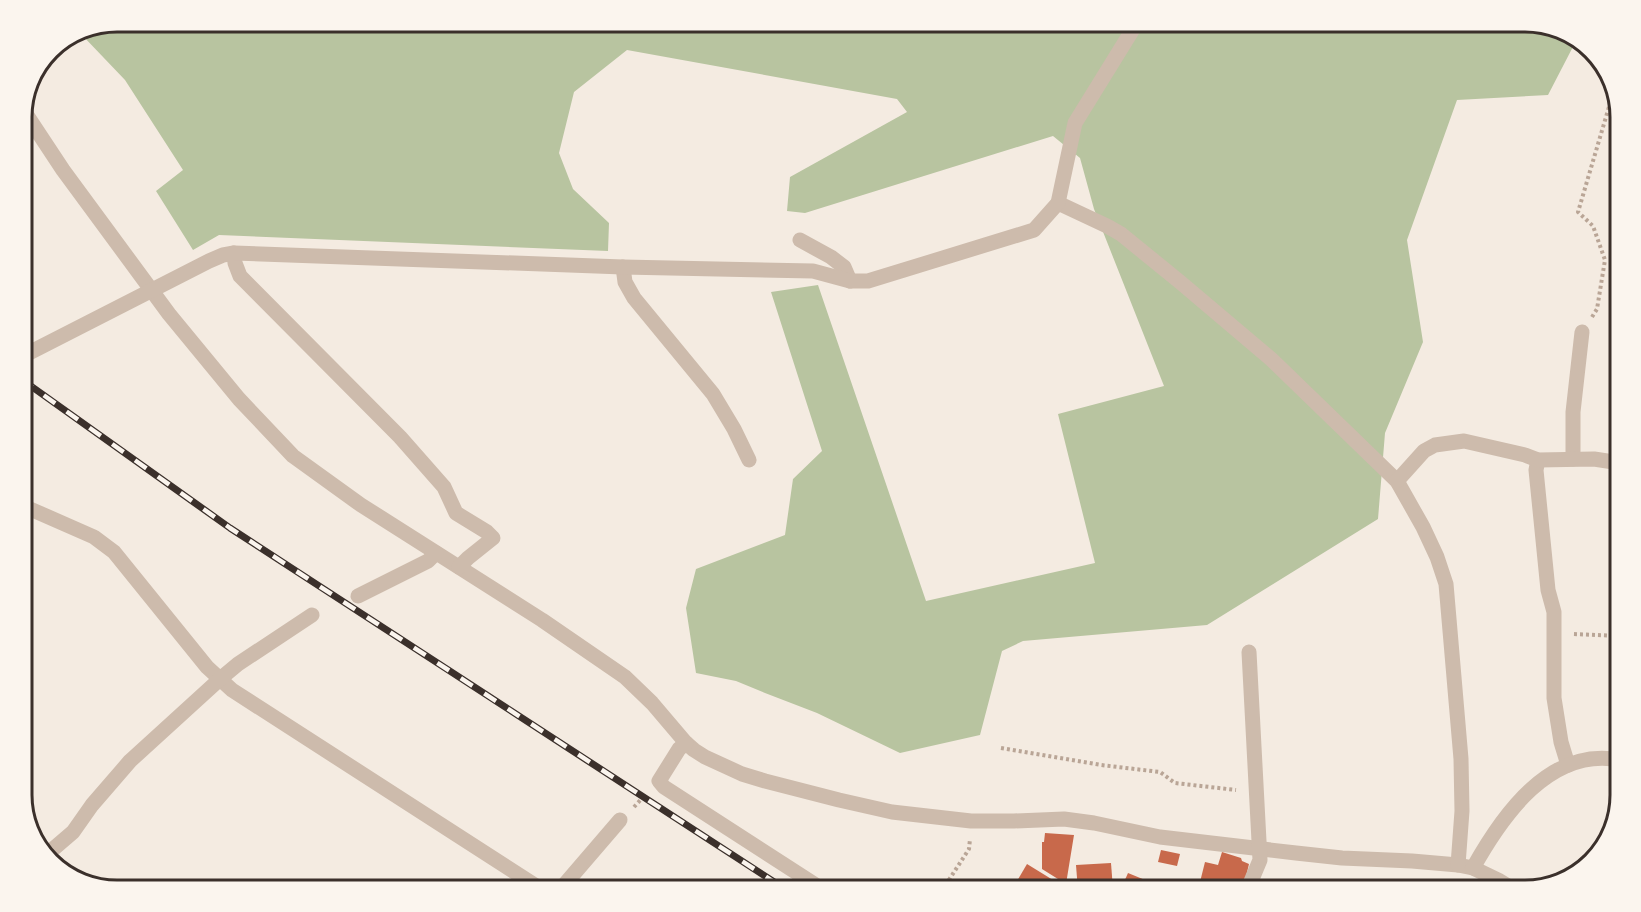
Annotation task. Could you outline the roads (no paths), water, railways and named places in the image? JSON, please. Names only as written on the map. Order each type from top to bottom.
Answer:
[{"type":"street","points":[[32,351],[208,261],[234,253],[813,272],[850,281],[868,281],[1034,230],[1058,203],[1076,123],[1132,31]]},
{"type":"street","points":[[32,123],[63,170],[169,314],[239,399],[293,456],[361,505],[542,620],[625,677],[694,750],[720,764],[742,774],[783,786],[892,812],[971,821],[1064,819],[1160,837],[1342,858],[1412,861],[1465,867],[1498,880]]},
{"type":"street","points":[[1058,203],[1107,225],[1121,234],[1180,282],[1271,359],[1396,481],[1432,547],[1446,584],[1461,759],[1465,867]]},
{"type":"street","points":[[800,240],[844,267],[850,281]]},
{"type":"street","points":[[234,253],[240,276],[400,437],[444,486],[456,513],[493,538],[459,567]]},
{"type":"street","points":[[622,267],[625,282],[634,298],[713,394],[749,460]]},
{"type":"street","points":[[1573,459],[1573,412],[1582,332]]},
{"type":"street","points":[[1396,481],[1424,451],[1435,445],[1464,441],[1538,460],[1594,459],[1610,461]]},
{"type":"street","points":[[1538,460],[1536,470],[1542,543],[1556,633],[1554,698],[1561,742],[1568,765]]},
{"type":"street","points":[[32,510],[94,537],[114,552],[207,667],[232,690],[527,880]]},
{"type":"street","points":[[358,596],[428,561],[436,553]]},
{"type":"street","points":[[52,850],[73,832],[130,761],[220,679],[237,664],[312,615]]},
{"type":"street","points":[[1249,652],[1257,835],[1260,848],[1260,860],[1252,880]]},
{"type":"street","points":[[686,742],[659,781],[667,790],[808,880]]},
{"type":"street","points":[[1465,867],[1506,816],[1535,785],[1568,765],[1610,758]]},
{"type":"street","points":[[568,880],[620,820]]},
{"type":"railway","points":[[32,387],[230,528],[771,880]]}]
